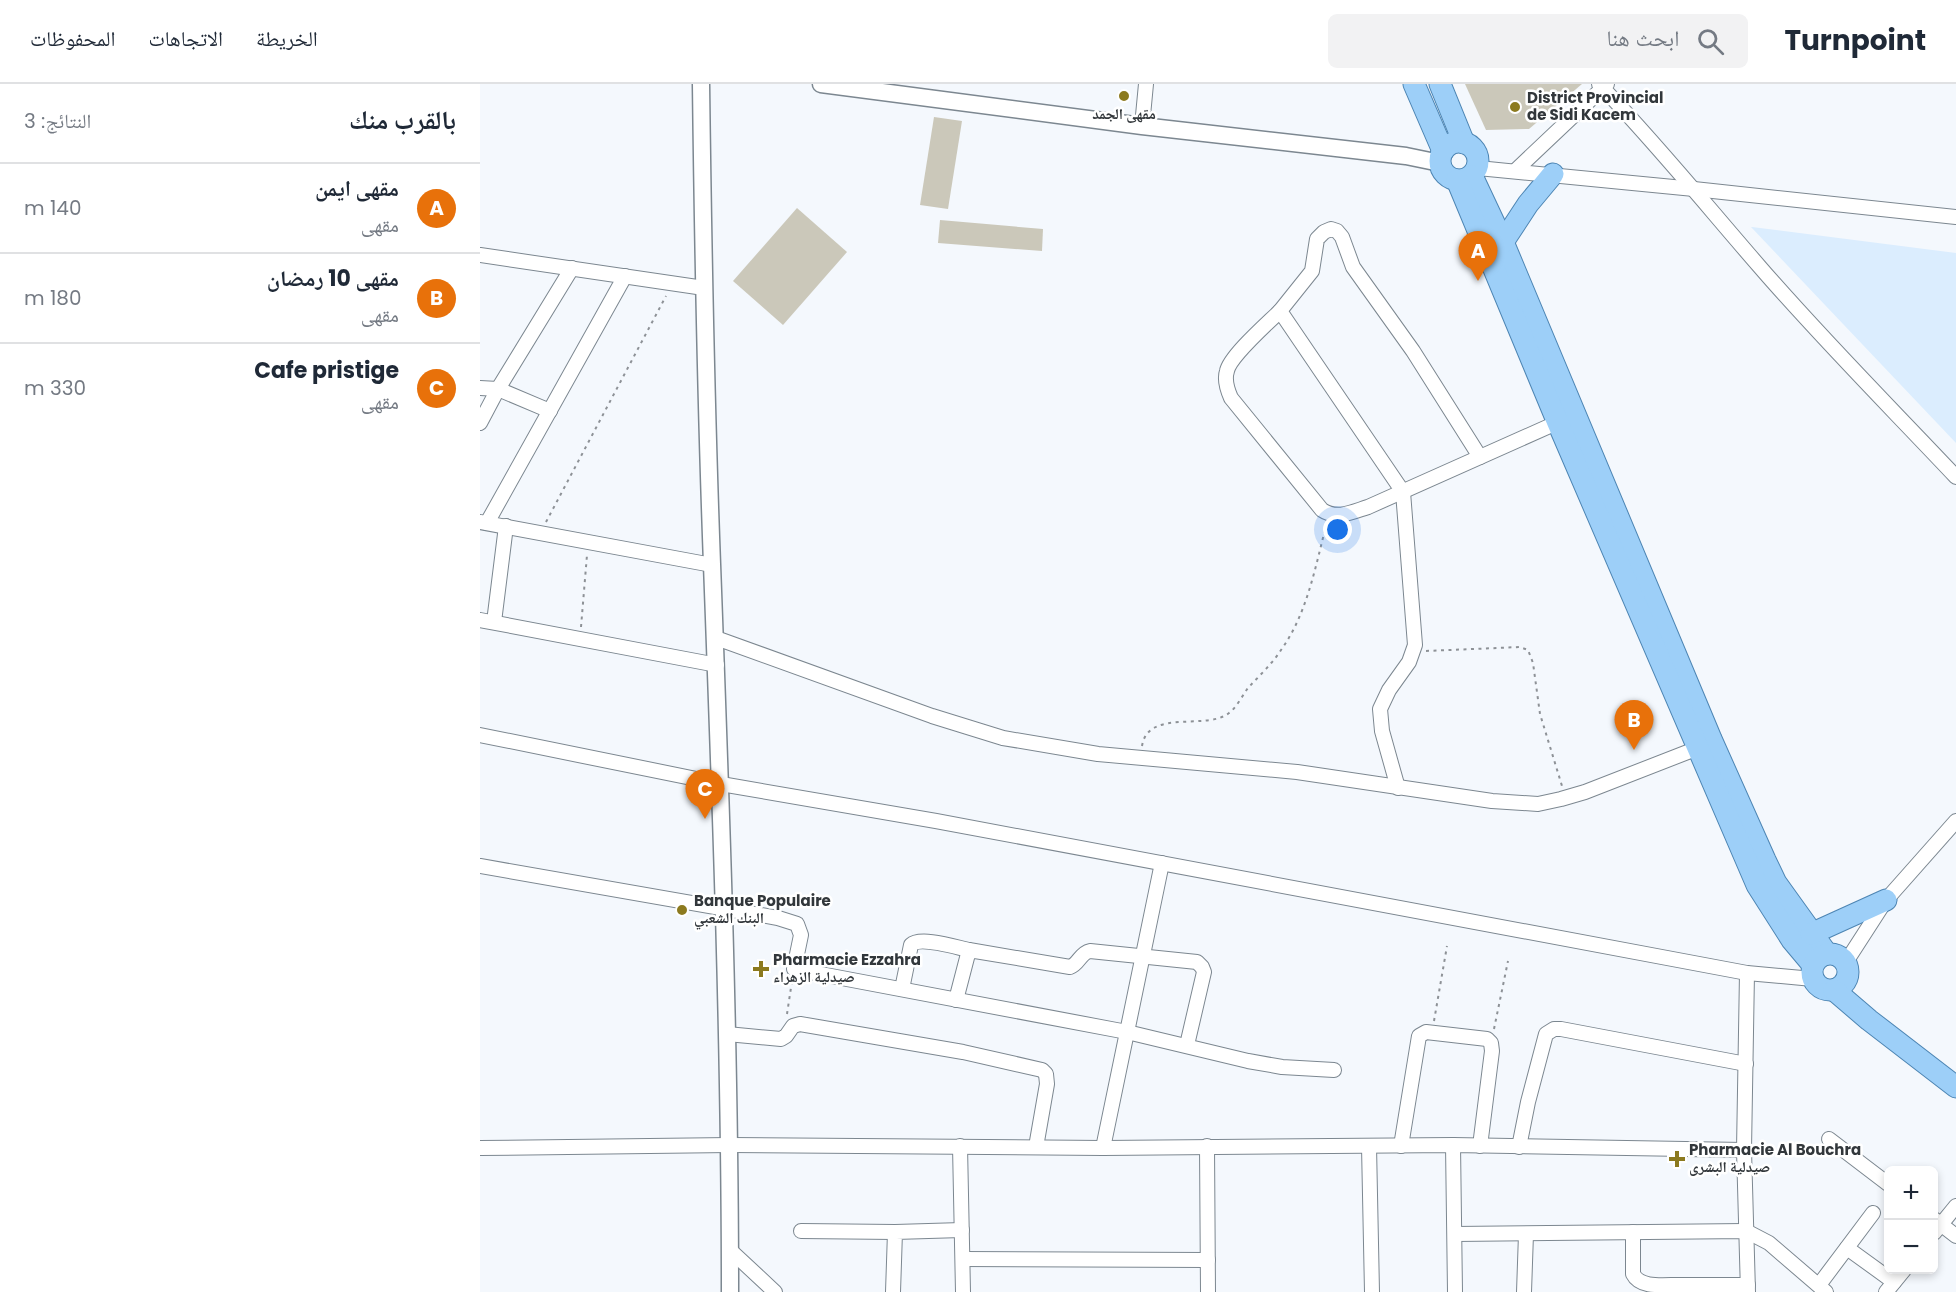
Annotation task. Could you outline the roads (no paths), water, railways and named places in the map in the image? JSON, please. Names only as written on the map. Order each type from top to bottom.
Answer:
[{"type":"main road","points":[[1414,84],[1442,157],[1445,175],[1469,175]]},
{"type":"main road","points":[[1440,84],[1464,143]]},
{"type":"main road","points":[[1442,157],[1452,144],[1464,143],[1470,145],[1478,155],[1469,175],[1567,418],[1704,743],[1757,885],[1792,940],[1818,966]]},
{"type":"main road","points":[[1503,242],[1528,204],[1553,174]]},
{"type":"main road","points":[[1469,175],[1503,242],[1567,418]]},
{"type":"main road","points":[[1704,743],[1776,883],[1811,934],[1822,988],[1843,976]]},
{"type":"main road","points":[[1811,934],[1886,900]]},
{"type":"main road","points":[[1818,966],[1838,955],[1843,976],[1869,1020],[1956,1087]]},
{"type":"street","points":[[700,84],[730,1145],[730,1292]]},
{"type":"street","points":[[820,84],[1142,126],[1406,156],[1442,157]]},
{"type":"street","points":[[1142,126],[1146,84]]},
{"type":"street","points":[[1515,171],[1603,86],[1759,267],[1956,477]]},
{"type":"street","points":[[1469,175],[1515,171],[1553,174],[1956,217]]},
{"type":"street","points":[[1480,457],[1413,351],[1353,267],[1342,237],[1336,231],[1328,230],[1317,239],[1312,271],[1280,311],[1227,368],[1227,390],[1231,398],[1322,510],[1329,515],[1344,515],[1403,492],[1567,418]]},
{"type":"street","points":[[480,255],[704,288]]},
{"type":"street","points":[[480,423],[498,389],[572,268]]},
{"type":"street","points":[[625,276],[550,411],[484,522],[712,565]]},
{"type":"street","points":[[1280,311],[1403,492],[1414,638],[1413,652],[1380,709],[1382,731],[1398,788]]},
{"type":"street","points":[[480,388],[498,389],[550,411]]},
{"type":"street","points":[[506,526],[487,621],[717,665]]},
{"type":"street","points":[[716,638],[969,729],[1041,746],[1098,754],[1297,772],[1519,804],[1538,804],[1585,792],[1704,743]]},
{"type":"street","points":[[480,735],[721,784],[936,821],[1645,952],[1747,973],[1818,966]]},
{"type":"street","points":[[1843,976],[1886,900],[1956,821]]},
{"type":"street","points":[[1102,1148],[1162,864]]},
{"type":"street","points":[[480,866],[778,918],[797,924],[801,934],[794,969],[1127,1032],[1248,1061],[1334,1070]]},
{"type":"street","points":[[902,989],[911,945],[913,942],[921,941],[1070,967],[1077,964],[1086,952],[1197,962],[1204,972],[1187,1045]]},
{"type":"street","points":[[956,1000],[969,950]]},
{"type":"street","points":[[1633,1232],[1633,1274],[1639,1282],[1684,1288],[1748,1288],[1744,1150],[1747,973]]},
{"type":"street","points":[[726,1034],[781,1039],[791,1028],[801,1024],[963,1052],[1042,1070],[1046,1074],[1047,1084],[1036,1147]]},
{"type":"street","points":[[1519,1147],[1546,1034],[1550,1030],[1561,1029],[1746,1064]]},
{"type":"street","points":[[1401,1146],[1419,1036],[1432,1032],[1487,1039],[1491,1043],[1492,1051],[1480,1146]]},
{"type":"street","points":[[1829,1139],[1884,1181]]},
{"type":"street","points":[[480,1148],[730,1145],[1102,1148],[1453,1145],[1744,1150]]},
{"type":"street","points":[[1453,1145],[1455,1292]]},
{"type":"street","points":[[960,1146],[963,1292]]},
{"type":"street","points":[[1207,1146],[1208,1292]]},
{"type":"street","points":[[1369,1146],[1372,1292]]},
{"type":"street","points":[[1938,1223],[1956,1206]]},
{"type":"street","points":[[1455,1234],[1746,1231],[1769,1243],[1822,1288],[1846,1248],[1873,1213]]},
{"type":"street","points":[[1938,1226],[1956,1236]]},
{"type":"street","points":[[801,1231],[962,1230]]},
{"type":"street","points":[[893,1292],[895,1232]]},
{"type":"street","points":[[1524,1292],[1527,1234]]},
{"type":"street","points":[[1846,1248],[1890,1287],[1900,1274]]},
{"type":"street","points":[[730,1250],[775,1292]]},
{"type":"street","points":[[963,1259],[1208,1260]]},
{"type":"place","name":"مقهى الجمد","points":[[1124,96]]},
{"type":"place","name":"District Provincial de Sidi Kacem","points":[[1515,107]]},
{"type":"place","name":"مقهى ايمن","points":[[1478,281]]},
{"type":"place","name":"مقهى 10 رمضان","points":[[1634,750]]},
{"type":"place","name":"Cafe pristige","points":[[705,819]]},
{"type":"place","name":"Banque Populaire البنك الشعبي","points":[[682,910]]},
{"type":"place","name":"Pharmacie Ezzahra صيدلية الزهراء","points":[[761,969]]},
{"type":"place","name":"Pharmacie Al Bouchra صيدلية البشرى","points":[[1677,1159]]}]
